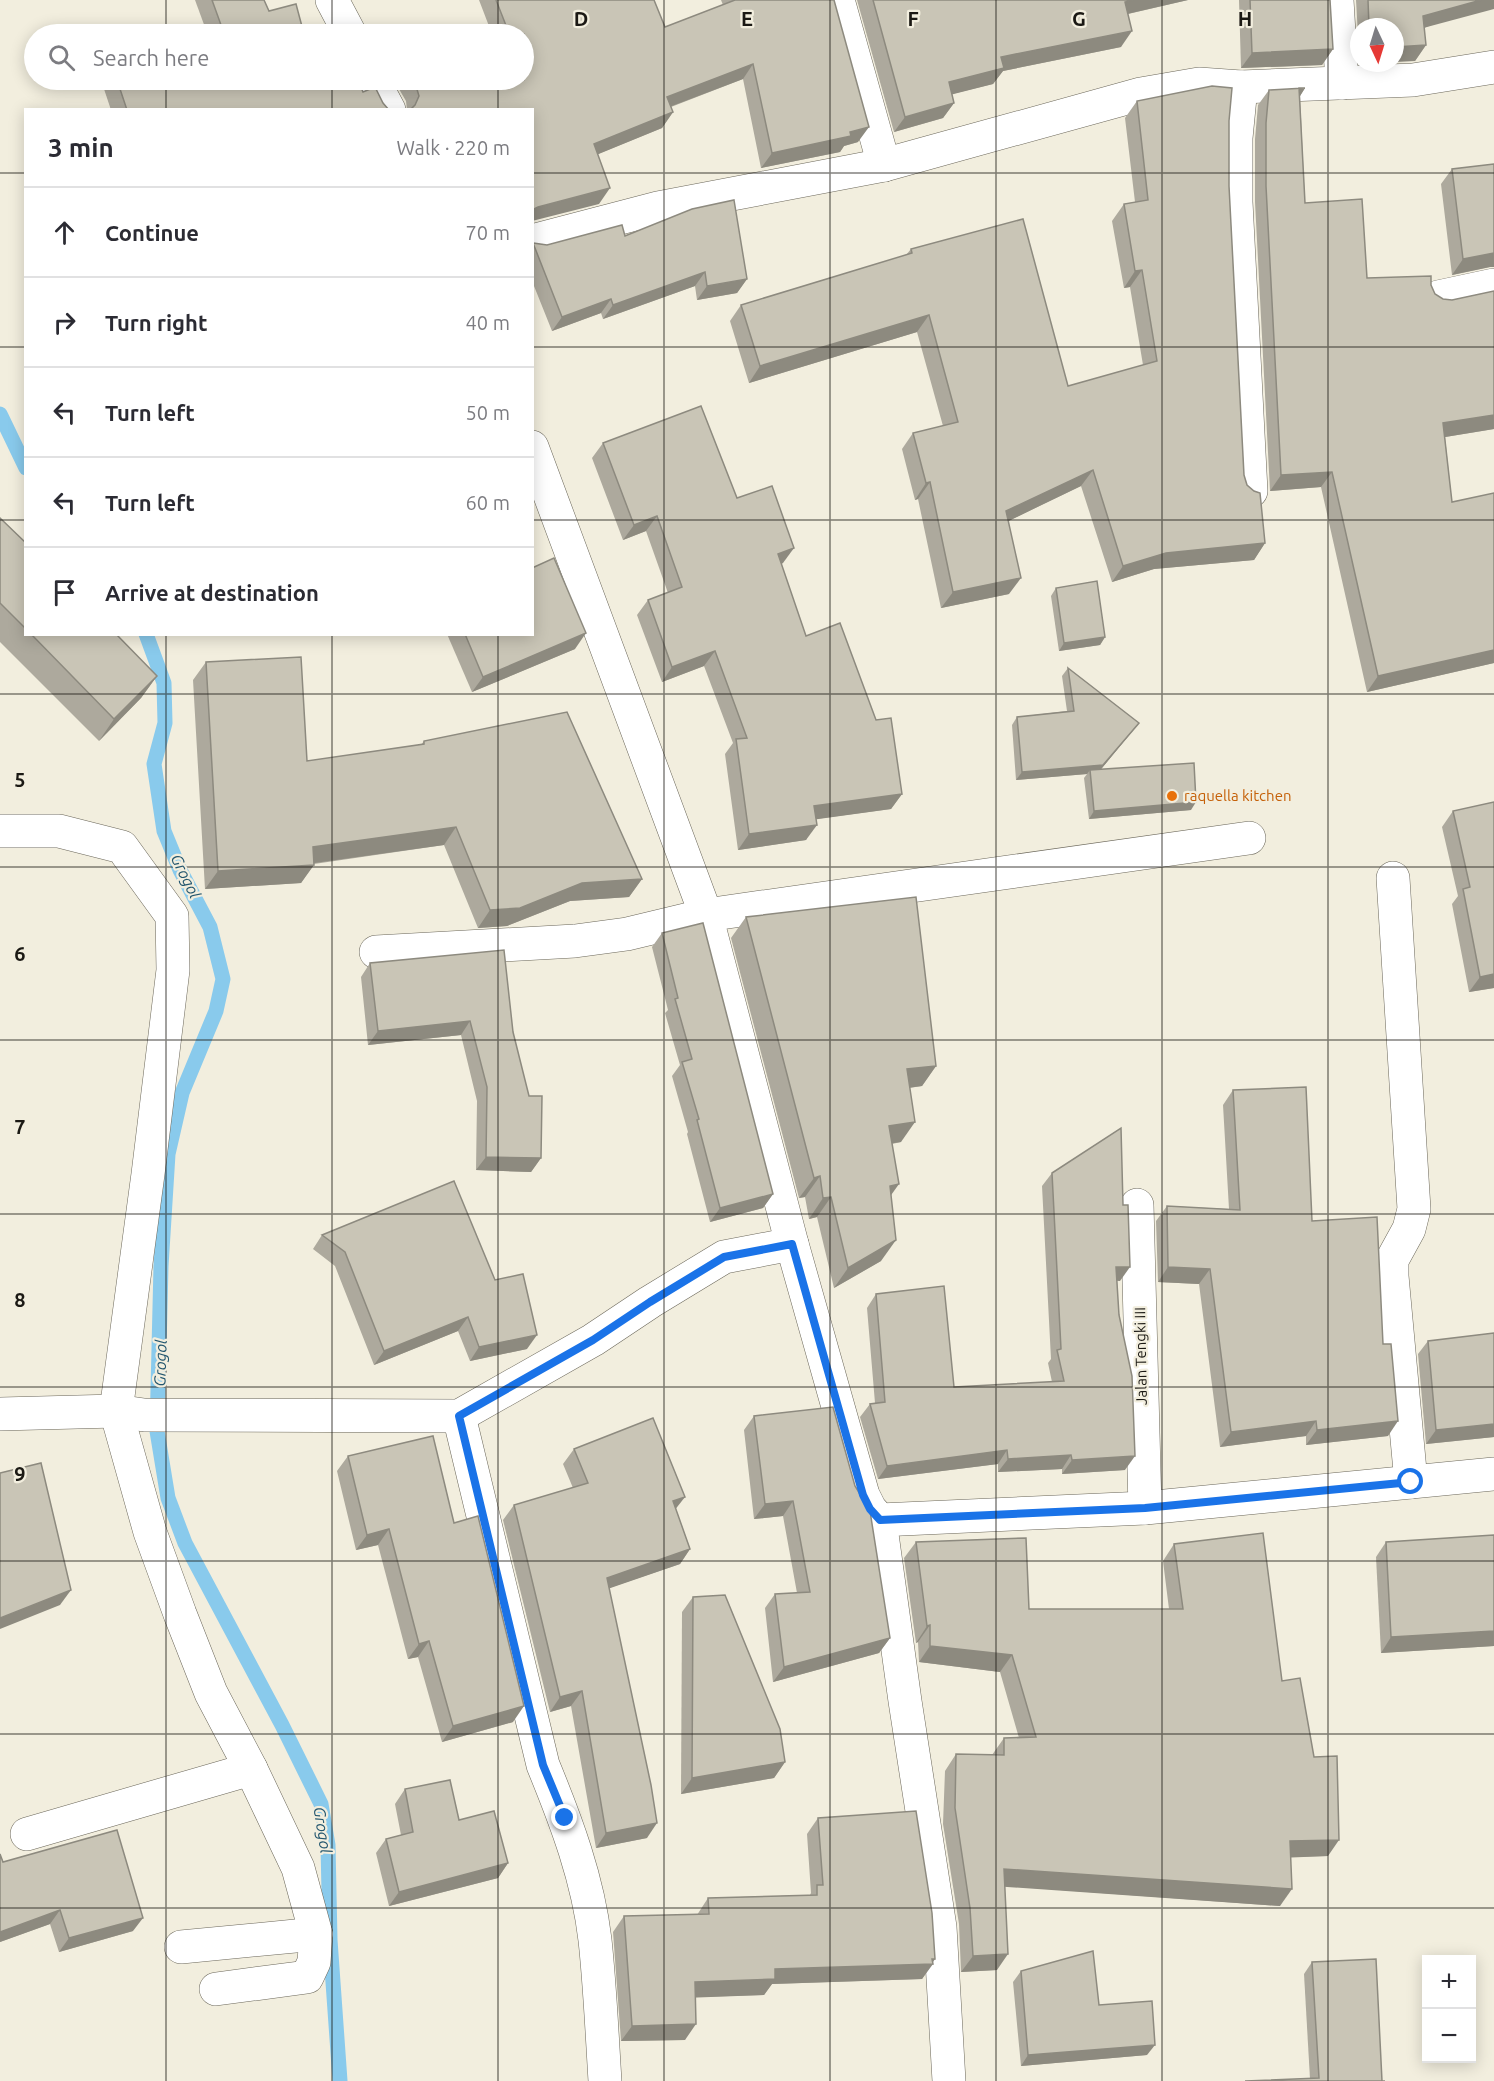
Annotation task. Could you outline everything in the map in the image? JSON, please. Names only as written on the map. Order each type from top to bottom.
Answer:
[{"type":"street","points":[[332,0],[345,24]]},
{"type":"street","points":[[838,0],[884,165]]},
{"type":"street","points":[[1337,0],[1342,83]]},
{"type":"street","points":[[534,240],[658,208],[884,165],[1141,94],[1199,84],[1240,87],[1413,80],[1494,67]]},
{"type":"street","points":[[1240,87],[1236,138],[1236,202],[1251,491]]},
{"type":"street","points":[[378,90],[388,108]]},
{"type":"street","points":[[1438,297],[1494,285]]},
{"type":"street","points":[[534,452],[705,915],[792,1244],[863,1495],[870,1509],[880,1520],[906,1712],[940,1927],[949,2081]]},
{"type":"street","points":[[0,831],[58,831],[122,847],[172,916],[173,970],[148,1173],[130,1413],[150,1532],[211,1693],[251,1769],[298,1869],[316,1934],[314,1962],[307,1977],[216,1989]]},
{"type":"street","points":[[376,952],[575,941],[627,934],[705,915],[1249,838]]},
{"type":"street","points":[[1393,878],[1414,1209],[1409,1229],[1392,1260],[1392,1276],[1411,1482]]},
{"type":"street","name":"Jalan Tengki III","points":[[1137,1205],[1145,1508]]},
{"type":"street","points":[[0,1414],[459,1416],[593,1340],[724,1257],[792,1244]]},
{"type":"street","points":[[459,1416],[543,1765],[565,1818],[587,1896],[595,1939],[605,2081]]},
{"type":"street","points":[[880,1520],[1145,1508],[1494,1476]]},
{"type":"street","points":[[27,1834],[251,1769]]},
{"type":"street","points":[[181,1947],[316,1934]]},
{"type":"building","points":[[212,0],[264,0],[269,11],[296,4],[301,24],[221,24]]},
{"type":"building","points":[[496,0],[654,0],[665,27],[735,0],[834,0],[869,127],[850,132],[851,136],[772,153],[753,64],[667,97],[673,112],[594,144],[610,188],[534,209],[534,108],[412,108],[419,96],[417,90],[534,90],[534,24],[505,24]]},
{"type":"building","points":[[873,0],[1133,0],[1125,2],[1132,31],[1001,57],[1004,68],[949,82],[954,103],[905,117]]},
{"type":"building","points":[[1250,0],[1330,0],[1333,49],[1252,53]]},
{"type":"building","points":[[1368,0],[1481,0],[1423,16],[1426,45],[1404,46],[1404,18],[1369,18]]},
{"type":"building","points":[[1212,86],[1232,88],[1229,121],[1229,186],[1244,475],[1247,485],[1260,493],[1265,543],[1166,553],[1123,566],[1093,470],[1006,511],[1021,578],[953,592],[930,482],[926,483],[913,433],[958,422],[929,315],[760,366],[741,305],[912,253],[911,249],[1023,219],[1068,386],[1157,361],[1142,270],[1135,271],[1124,204],[1148,200],[1137,101]]},
{"type":"building","points":[[1299,88],[1305,203],[1362,199],[1367,278],[1431,276],[1431,285],[1435,294],[1443,299],[1452,300],[1494,291],[1494,415],[1443,423],[1452,502],[1494,493],[1494,650],[1378,676],[1332,472],[1281,475],[1266,186],[1266,123],[1269,90]]},
{"type":"building","points":[[120,90],[362,90],[363,92],[376,90],[387,108],[126,108]]},
{"type":"building","points":[[1494,164],[1494,253],[1463,259],[1452,169]]},
{"type":"building","points":[[734,200],[747,279],[707,286],[705,272],[613,305],[611,299],[562,317],[534,243],[547,245],[622,225],[625,236],[692,209]]},
{"type":"building","points":[[701,406],[737,498],[772,486],[794,548],[778,554],[806,636],[840,623],[876,720],[891,718],[902,794],[814,806],[817,825],[749,834],[736,739],[747,738],[715,651],[672,667],[648,600],[682,587],[657,516],[634,525],[603,443]]},
{"type":"building","points":[[0,518],[24,541],[24,627],[0,603]]},
{"type":"building","points":[[554,558],[586,633],[483,677],[466,636],[534,636],[534,567]]},
{"type":"building","points":[[1097,581],[1105,637],[1064,643],[1056,588]]},
{"type":"building","points":[[33,636],[118,636],[157,676],[114,719]]},
{"type":"building","points":[[301,657],[307,761],[424,744],[424,741],[567,712],[642,879],[582,883],[520,908],[490,910],[456,827],[313,847],[314,865],[218,871],[206,662]]},
{"type":"building","points":[[1068,668],[1139,723],[1103,765],[1022,772],[1017,717],[1074,711]]},
{"type":"building","points":[[1194,763],[1196,802],[1094,811],[1090,770]]},
{"type":"building","points":[[1494,802],[1494,974],[1480,977],[1463,889],[1470,887],[1453,811]]},
{"type":"building","points":[[916,897],[936,1066],[907,1069],[915,1122],[889,1126],[899,1184],[890,1186],[896,1240],[848,1268],[831,1197],[823,1198],[820,1176],[814,1178],[746,917]]},
{"type":"building","points":[[703,923],[773,1194],[720,1208],[697,1120],[699,1119],[682,1062],[692,1059],[675,999],[678,998],[662,933]]},
{"type":"building","points":[[504,950],[513,1032],[529,1096],[542,1096],[541,1158],[486,1157],[487,1087],[470,1021],[378,1031],[370,963]]},
{"type":"building","points":[[1306,1087],[1312,1221],[1377,1217],[1383,1344],[1391,1344],[1398,1421],[1317,1430],[1316,1421],[1231,1432],[1210,1269],[1168,1267],[1167,1206],[1240,1210],[1233,1090]]},
{"type":"building","points":[[1121,1128],[1123,1205],[1128,1205],[1130,1267],[1116,1267],[1119,1315],[1132,1376],[1135,1456],[1072,1460],[1071,1455],[1008,1459],[1007,1450],[887,1466],[870,1404],[885,1402],[876,1294],[944,1286],[954,1387],[1064,1381],[1057,1350],[1061,1349],[1052,1173]]},
{"type":"building","points":[[454,1181],[495,1280],[523,1274],[537,1335],[479,1347],[468,1317],[384,1351],[345,1252],[322,1235]]},
{"type":"building","points":[[1494,1333],[1494,1424],[1436,1430],[1428,1341]]},
{"type":"building","points":[[833,1407],[855,1486],[870,1511],[890,1638],[784,1667],[775,1594],[810,1592],[793,1501],[765,1504],[754,1416]]},
{"type":"building","points":[[653,1418],[685,1497],[673,1501],[690,1549],[607,1578],[657,1823],[606,1833],[582,1691],[560,1697],[514,1505],[588,1483],[574,1449]]},
{"type":"building","points":[[433,1436],[454,1523],[478,1516],[524,1706],[453,1726],[429,1641],[419,1644],[389,1529],[367,1535],[348,1456]]},
{"type":"building","points":[[41,1463],[71,1590],[0,1618],[0,1473]]},
{"type":"building","points":[[1263,1533],[1282,1681],[1300,1678],[1314,1757],[1337,1756],[1339,1840],[1290,1841],[1292,1889],[1004,1869],[1008,1954],[973,1956],[970,1908],[955,1808],[956,1754],[1004,1755],[1004,1738],[1036,1737],[1012,1655],[930,1646],[930,1625],[927,1626],[916,1542],[1026,1538],[1029,1609],[1183,1609],[1174,1544]]},
{"type":"building","points":[[1494,1535],[1494,1631],[1391,1637],[1386,1542]]},
{"type":"building","points":[[725,1595],[780,1729],[785,1762],[692,1778],[693,1597]]},
{"type":"building","points":[[450,1780],[459,1820],[494,1811],[508,1863],[399,1892],[386,1839],[413,1832],[405,1789]]},
{"type":"building","points":[[916,1811],[932,1913],[935,1959],[932,1959],[933,1964],[775,1969],[775,1979],[695,1982],[696,2024],[632,2026],[624,1916],[709,1914],[708,1898],[817,1895],[817,1885],[823,1885],[818,1818]]},
{"type":"building","points":[[117,1830],[143,1918],[69,1938],[60,1910],[0,1932],[0,1854],[3,1862]]},
{"type":"building","points":[[1093,1951],[1099,2005],[1152,2001],[1155,2045],[1028,2055],[1021,1971]]},
{"type":"building","points":[[1376,1959],[1382,2081],[1245,2081],[1319,2078],[1312,1962]]},
{"type":"waterway","name":"Grogol","points":[[0,414],[24,464]]},
{"type":"waterway","name":"Grogol","points":[[147,636],[164,683],[165,723],[154,764],[164,831],[180,870],[210,927],[223,979],[216,1011],[182,1093],[168,1154],[161,1266],[157,1431],[168,1498],[185,1543],[282,1725],[321,1804],[328,1845],[330,1940],[340,2081]]},
{"type":"place","name":"raquella kitchen","points":[[1172,796]]},
{"type":"route","points":[[565,1818],[543,1765],[459,1416],[593,1340],[724,1257],[792,1244],[863,1495],[870,1509],[880,1520],[1145,1508],[1411,1482]]}]
